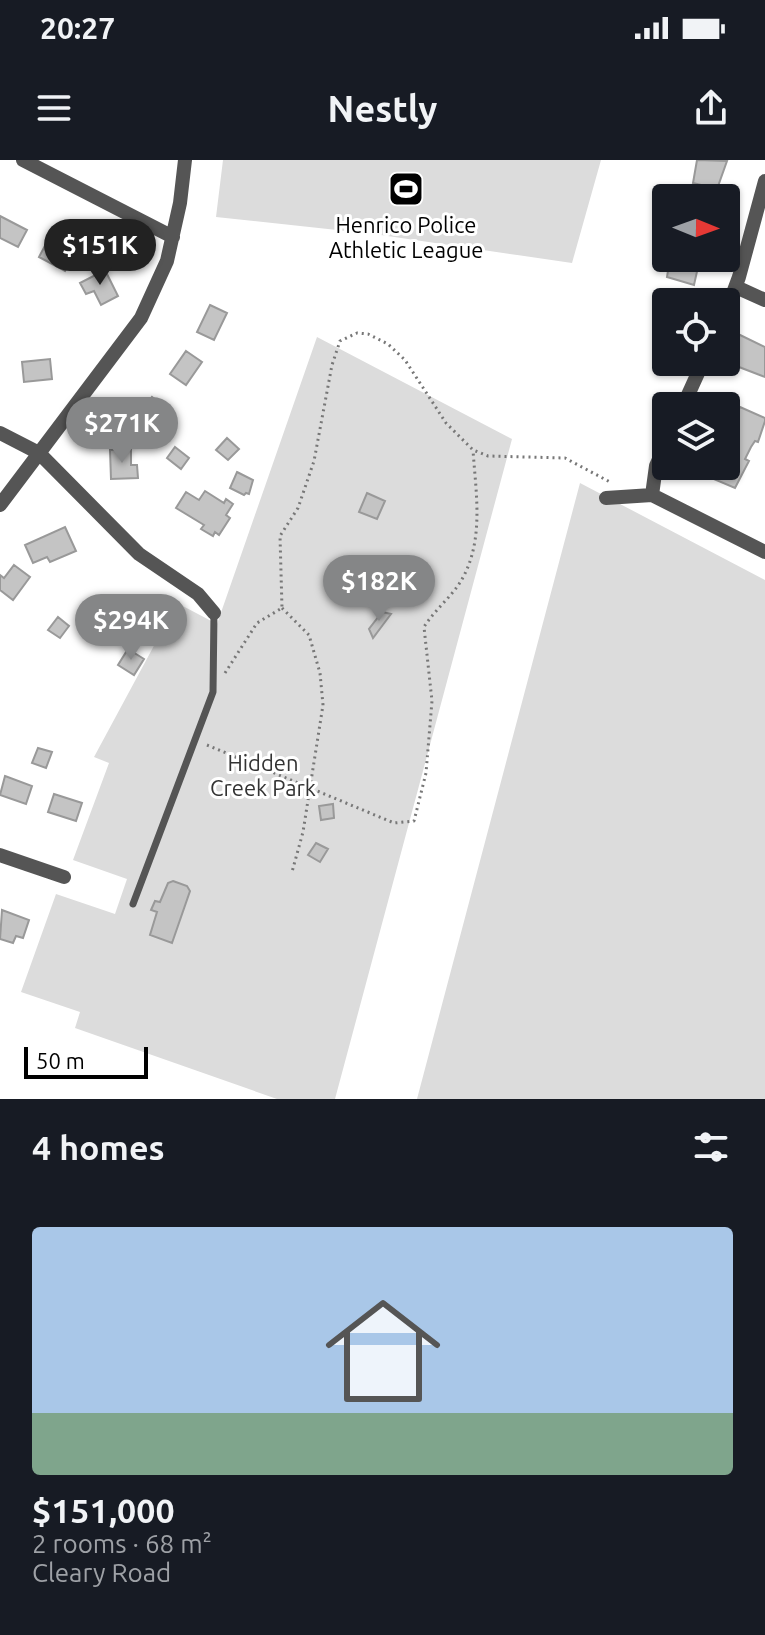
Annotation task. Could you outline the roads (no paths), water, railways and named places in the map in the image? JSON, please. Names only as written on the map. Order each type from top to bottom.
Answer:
[{"type":"street","points":[[23,160],[173,237]]},
{"type":"street","points":[[0,505],[141,318],[157,287],[173,237],[185,160]]},
{"type":"street","points":[[765,181],[736,287],[765,300]]},
{"type":"street","points":[[0,433],[39,453],[139,554],[198,594],[214,613]]},
{"type":"street","points":[[652,495],[654,480]]},
{"type":"street","points":[[606,498],[652,495],[765,552]]},
{"type":"street","points":[[0,855],[64,877]]},
{"type":"lane","points":[[133,904],[213,692],[214,613]]},
{"type":"place","name":"Henrico Police Athletic League","points":[[406,189]]},
{"type":"park label","name":"Hidden Creek Park","points":[[263,776]]}]
